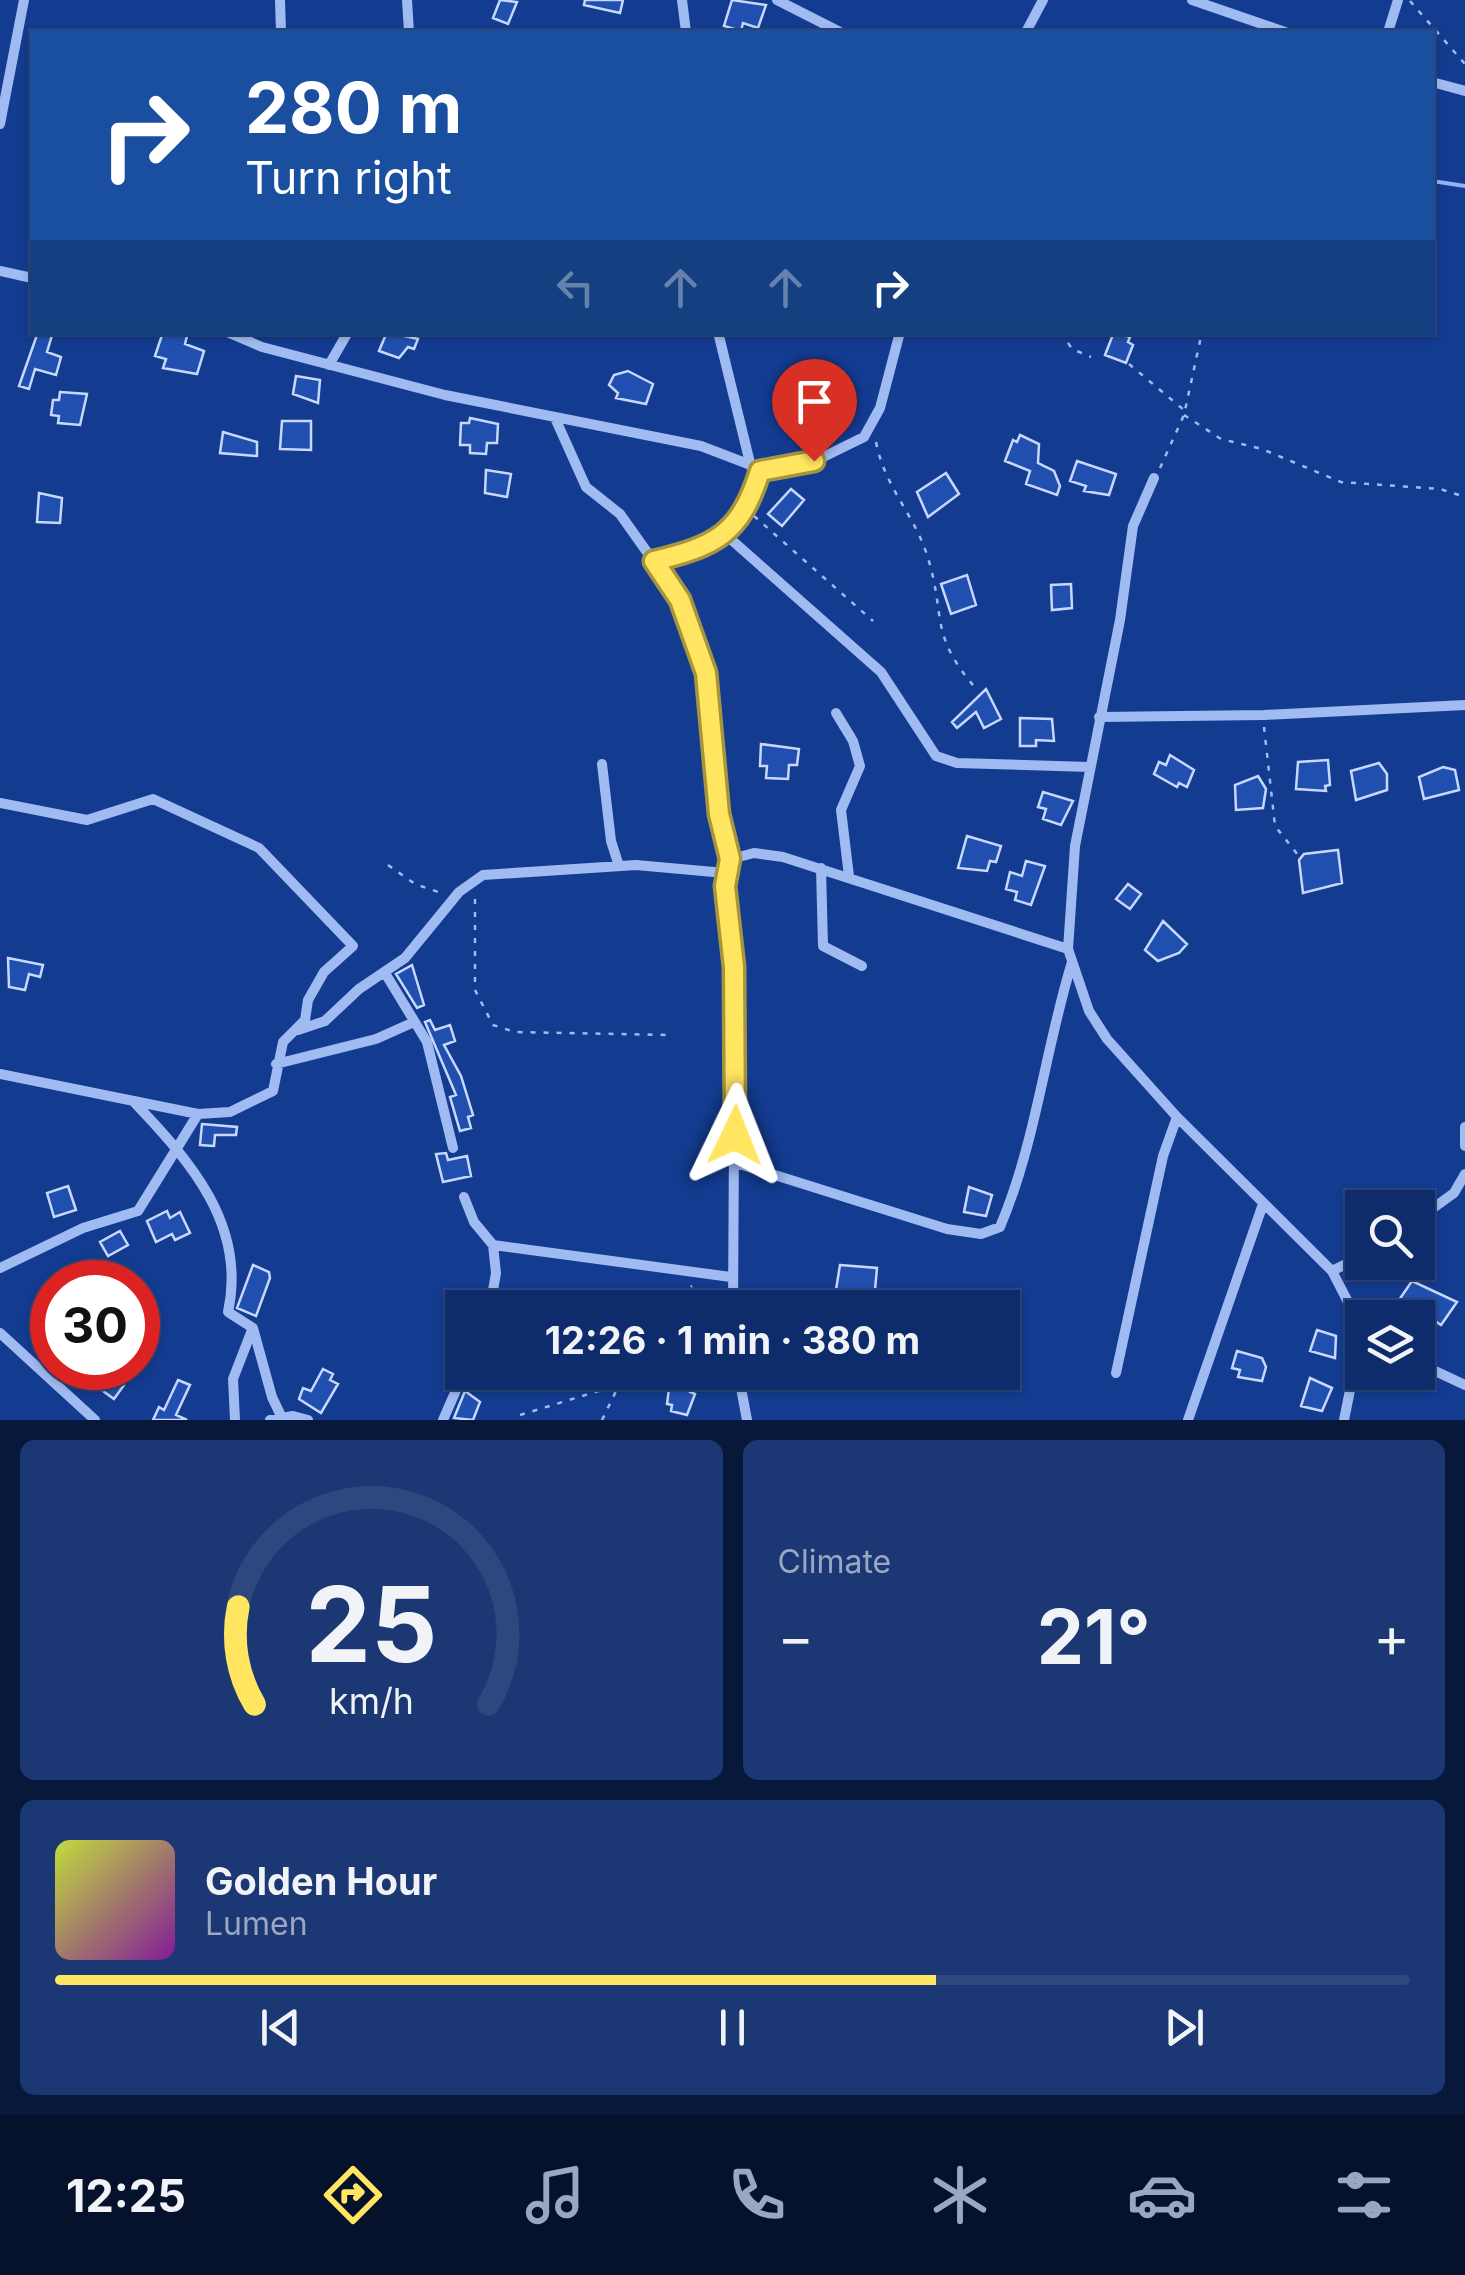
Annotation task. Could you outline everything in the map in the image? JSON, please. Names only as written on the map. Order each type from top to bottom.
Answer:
[{"type":"street","points":[[0,124],[24,0]]},
{"type":"street","points":[[280,0],[282,30]]},
{"type":"street","points":[[407,0],[409,30]]},
{"type":"street","points":[[682,0],[686,30]]},
{"type":"street","points":[[776,0],[836,30]]},
{"type":"street","points":[[1027,30],[1043,0]]},
{"type":"street","points":[[1192,0],[1279,30]]},
{"type":"street","points":[[1389,30],[1398,0]]},
{"type":"street","points":[[1435,83],[1465,91]]},
{"type":"street","points":[[0,272],[30,278]]},
{"type":"street","points":[[236,335],[328,365],[555,418],[701,446],[755,470],[784,469],[854,444],[872,426],[899,335]]},
{"type":"street","points":[[328,365],[346,335]]},
{"type":"street","points":[[654,561],[698,550],[726,535],[745,508],[755,470],[719,335]]},
{"type":"street","points":[[555,418],[586,488],[620,514],[654,561],[680,600],[701,652],[719,814],[730,859],[725,873],[734,967],[737,1108],[732,1290]]},
{"type":"street","points":[[1154,478],[1133,526],[1120,620],[1075,846],[1068,949],[1089,1010],[1108,1039],[1177,1117],[1332,1271],[1347,1300]]},
{"type":"street","points":[[726,535],[881,672],[936,756],[956,762],[1090,767]]},
{"type":"street","points":[[1099,716],[1264,715],[1465,705]]},
{"type":"street","points":[[836,713],[860,762],[840,810],[849,876]]},
{"type":"street","points":[[602,764],[611,841],[619,866]]},
{"type":"street","points":[[0,804],[87,820],[153,799],[260,848],[353,946],[324,972],[308,1000],[304,1020],[292,1031],[276,1064],[271,1094],[230,1112],[198,1114],[0,1074]]},
{"type":"street","points":[[730,859],[764,854],[821,868],[1068,949]]},
{"type":"street","points":[[292,1031],[325,1022],[412,950],[475,878],[513,871],[619,866],[725,873]]},
{"type":"street","points":[[821,868],[823,946],[862,966]]},
{"type":"street","points":[[733,1162],[947,1229],[982,1234],[1000,1227],[1026,1153],[1056,1015],[1072,962]]},
{"type":"street","points":[[385,972],[427,1042],[454,1148]]},
{"type":"street","points":[[276,1064],[376,1039],[414,1022]]},
{"type":"street","points":[[132,1100],[198,1178],[230,1243],[235,1269],[228,1312],[253,1328],[276,1419],[308,1420]]},
{"type":"street","points":[[0,1268],[83,1228],[138,1211],[198,1114]]},
{"type":"street","points":[[1116,1373],[1153,1197],[1177,1117]]},
{"type":"street","points":[[1465,1127],[1465,1146]]},
{"type":"street","points":[[1435,1206],[1454,1192],[1465,1174]]},
{"type":"street","points":[[464,1197],[474,1222],[493,1245],[493,1290]]},
{"type":"street","points":[[1188,1420],[1264,1204]]},
{"type":"street","points":[[493,1245],[731,1277]]},
{"type":"street","points":[[1332,1271],[1345,1264]]},
{"type":"street","points":[[235,1420],[233,1378],[253,1328]]},
{"type":"street","points":[[0,1332],[96,1420]]},
{"type":"street","points":[[1435,1371],[1465,1385]]},
{"type":"street","points":[[444,1420],[456,1390]]},
{"type":"street","points":[[741,1390],[747,1420]]},
{"type":"street","points":[[1344,1420],[1350,1390]]},
{"type":"path","points":[[1410,0],[1465,64]]},
{"type":"path","points":[[1063,335],[1072,349],[1091,356]]},
{"type":"path","points":[[1154,478],[1185,413],[1201,335]]},
{"type":"path","points":[[1128,364],[1221,439],[1262,449],[1341,482],[1440,490],[1465,497]]},
{"type":"path","points":[[872,426],[885,479],[927,556],[941,636],[958,668],[978,691]]},
{"type":"path","points":[[745,508],[873,620]]},
{"type":"path","points":[[1264,715],[1275,826],[1298,855]]},
{"type":"path","points":[[388,865],[429,890],[459,892]]},
{"type":"path","points":[[475,878],[473,977],[478,1001],[493,1025],[515,1032],[668,1035]]},
{"type":"path","points":[[686,1290],[710,1274]]},
{"type":"path","points":[[520,1415],[602,1390]]},
{"type":"path","points":[[602,1420],[617,1390]]},
{"type":"building","points":[[500,0],[517,2],[508,24],[493,18]]},
{"type":"building","points":[[585,0],[623,0],[620,13],[584,5]]},
{"type":"building","points":[[732,0],[766,5],[758,28],[743,23],[741,30],[724,26]]},
{"type":"building","points":[[37,335],[52,335],[47,352],[61,357],[56,375],[35,369],[29,389],[19,386]]},
{"type":"building","points":[[162,335],[187,335],[185,344],[204,351],[197,374],[163,368],[166,359],[155,356]]},
{"type":"building","points":[[386,335],[418,339],[414,349],[408,347],[399,358],[379,351]]},
{"type":"building","points":[[1113,335],[1130,337],[1128,342],[1133,345],[1126,363],[1105,355]]},
{"type":"building","points":[[628,371],[653,384],[646,404],[616,398],[618,393],[609,385],[614,375]]},
{"type":"building","points":[[296,376],[320,380],[318,403],[293,394]]},
{"type":"building","points":[[60,392],[87,394],[80,425],[58,423],[59,416],[51,415],[53,400],[59,400]]},
{"type":"building","points":[[470,418],[498,424],[497,443],[487,443],[486,454],[470,453],[470,445],[460,445],[461,423],[469,423]]},
{"type":"building","points":[[282,421],[311,421],[311,450],[280,449]]},
{"type":"building","points":[[223,432],[257,442],[257,456],[220,453]]},
{"type":"building","points":[[1020,435],[1039,444],[1038,463],[1054,471],[1060,486],[1057,495],[1026,484],[1030,471],[1005,461],[1013,440],[1017,442]]},
{"type":"building","points":[[1077,461],[1116,474],[1109,495],[1084,491],[1086,486],[1070,481]]},
{"type":"building","points":[[486,470],[511,474],[507,497],[485,493]]},
{"type":"building","points":[[946,473],[959,494],[928,517],[917,492]]},
{"type":"building","points":[[791,489],[804,500],[782,526],[768,514]]},
{"type":"building","points":[[39,493],[62,498],[60,523],[37,522]]},
{"type":"building","points":[[967,575],[976,605],[951,614],[941,584]]},
{"type":"building","points":[[1071,584],[1072,608],[1052,610],[1051,585]]},
{"type":"building","points":[[986,689],[1001,719],[984,728],[976,712],[957,728],[952,722]]},
{"type":"building","points":[[1020,718],[1052,719],[1054,741],[1036,740],[1036,746],[1020,746]]},
{"type":"building","points":[[761,744],[799,749],[797,765],[789,765],[788,779],[766,778],[767,766],[760,766]]},
{"type":"building","points":[[1170,755],[1194,770],[1187,787],[1179,783],[1177,787],[1154,774],[1159,762],[1166,765]]},
{"type":"building","points":[[1328,760],[1330,785],[1325,786],[1326,791],[1296,789],[1298,762]]},
{"type":"building","points":[[1379,763],[1387,774],[1387,790],[1356,800],[1351,771]]},
{"type":"building","points":[[1443,767],[1455,770],[1459,790],[1424,799],[1419,777]]},
{"type":"building","points":[[1258,776],[1266,789],[1263,808],[1236,810],[1235,785]]},
{"type":"building","points":[[1043,792],[1073,801],[1061,825],[1043,819],[1046,809],[1038,807]]},
{"type":"building","points":[[967,836],[1001,846],[996,862],[990,861],[987,871],[958,868]]},
{"type":"building","points":[[1338,850],[1342,883],[1303,893],[1299,860],[1304,854]]},
{"type":"building","points":[[1026,861],[1045,866],[1031,905],[1015,900],[1017,892],[1006,889],[1010,872],[1022,876]]},
{"type":"building","points":[[1128,884],[1141,894],[1130,909],[1116,899]]},
{"type":"building","points":[[1163,921],[1187,944],[1179,953],[1158,961],[1145,950]]},
{"type":"building","points":[[8,958],[43,965],[40,977],[29,974],[25,990],[9,987]]},
{"type":"building","points":[[412,965],[424,1005],[417,1008],[396,974]]},
{"type":"building","points":[[430,1020],[435,1030],[450,1025],[455,1041],[444,1045],[461,1076],[473,1115],[468,1117],[471,1128],[460,1131],[450,1097],[456,1095],[425,1022]]},
{"type":"building","points":[[202,1124],[237,1127],[236,1135],[215,1135],[214,1146],[200,1145]]},
{"type":"building","points":[[446,1153],[448,1160],[467,1156],[471,1176],[443,1182],[436,1154]]},
{"type":"building","points":[[68,1186],[76,1210],[54,1217],[47,1193]]},
{"type":"building","points":[[969,1187],[992,1195],[986,1216],[964,1212]]},
{"type":"building","points":[[167,1211],[170,1218],[180,1212],[190,1233],[175,1240],[172,1234],[156,1242],[147,1221]]},
{"type":"building","points":[[120,1231],[128,1245],[108,1256],[100,1242]]},
{"type":"building","points":[[253,1265],[269,1272],[270,1278],[256,1316],[237,1308]]},
{"type":"building","points":[[840,1265],[877,1268],[875,1290],[836,1290]]},
{"type":"building","points":[[1412,1281],[1457,1302],[1441,1325],[1435,1321],[1435,1300],[1399,1300]]},
{"type":"building","points":[[1317,1330],[1336,1336],[1335,1358],[1310,1351]]},
{"type":"building","points":[[1237,1351],[1262,1358],[1266,1367],[1262,1381],[1238,1377],[1240,1370],[1232,1368]]},
{"type":"building","points":[[323,1369],[333,1374],[330,1380],[338,1384],[321,1413],[299,1399],[303,1388],[311,1391]]},
{"type":"building","points":[[1310,1378],[1332,1388],[1322,1411],[1301,1406]]},
{"type":"building","points":[[178,1380],[190,1385],[176,1415],[187,1420],[153,1420],[159,1407],[164,1410]]},
{"type":"building","points":[[102,1390],[120,1390],[114,1399]]},
{"type":"building","points":[[669,1390],[690,1390],[695,1394],[687,1415],[671,1411],[672,1405],[667,1404]]},
{"type":"building","points":[[465,1391],[480,1402],[473,1420],[454,1418]]},
{"type":"waterway","points":[[1435,181],[1465,186]]},
{"type":"route","points":[[735,1135],[734,967],[725,886],[730,859],[719,814],[706,673],[693,628],[654,561],[698,550],[726,535],[745,508],[760,471],[814,461]]}]
